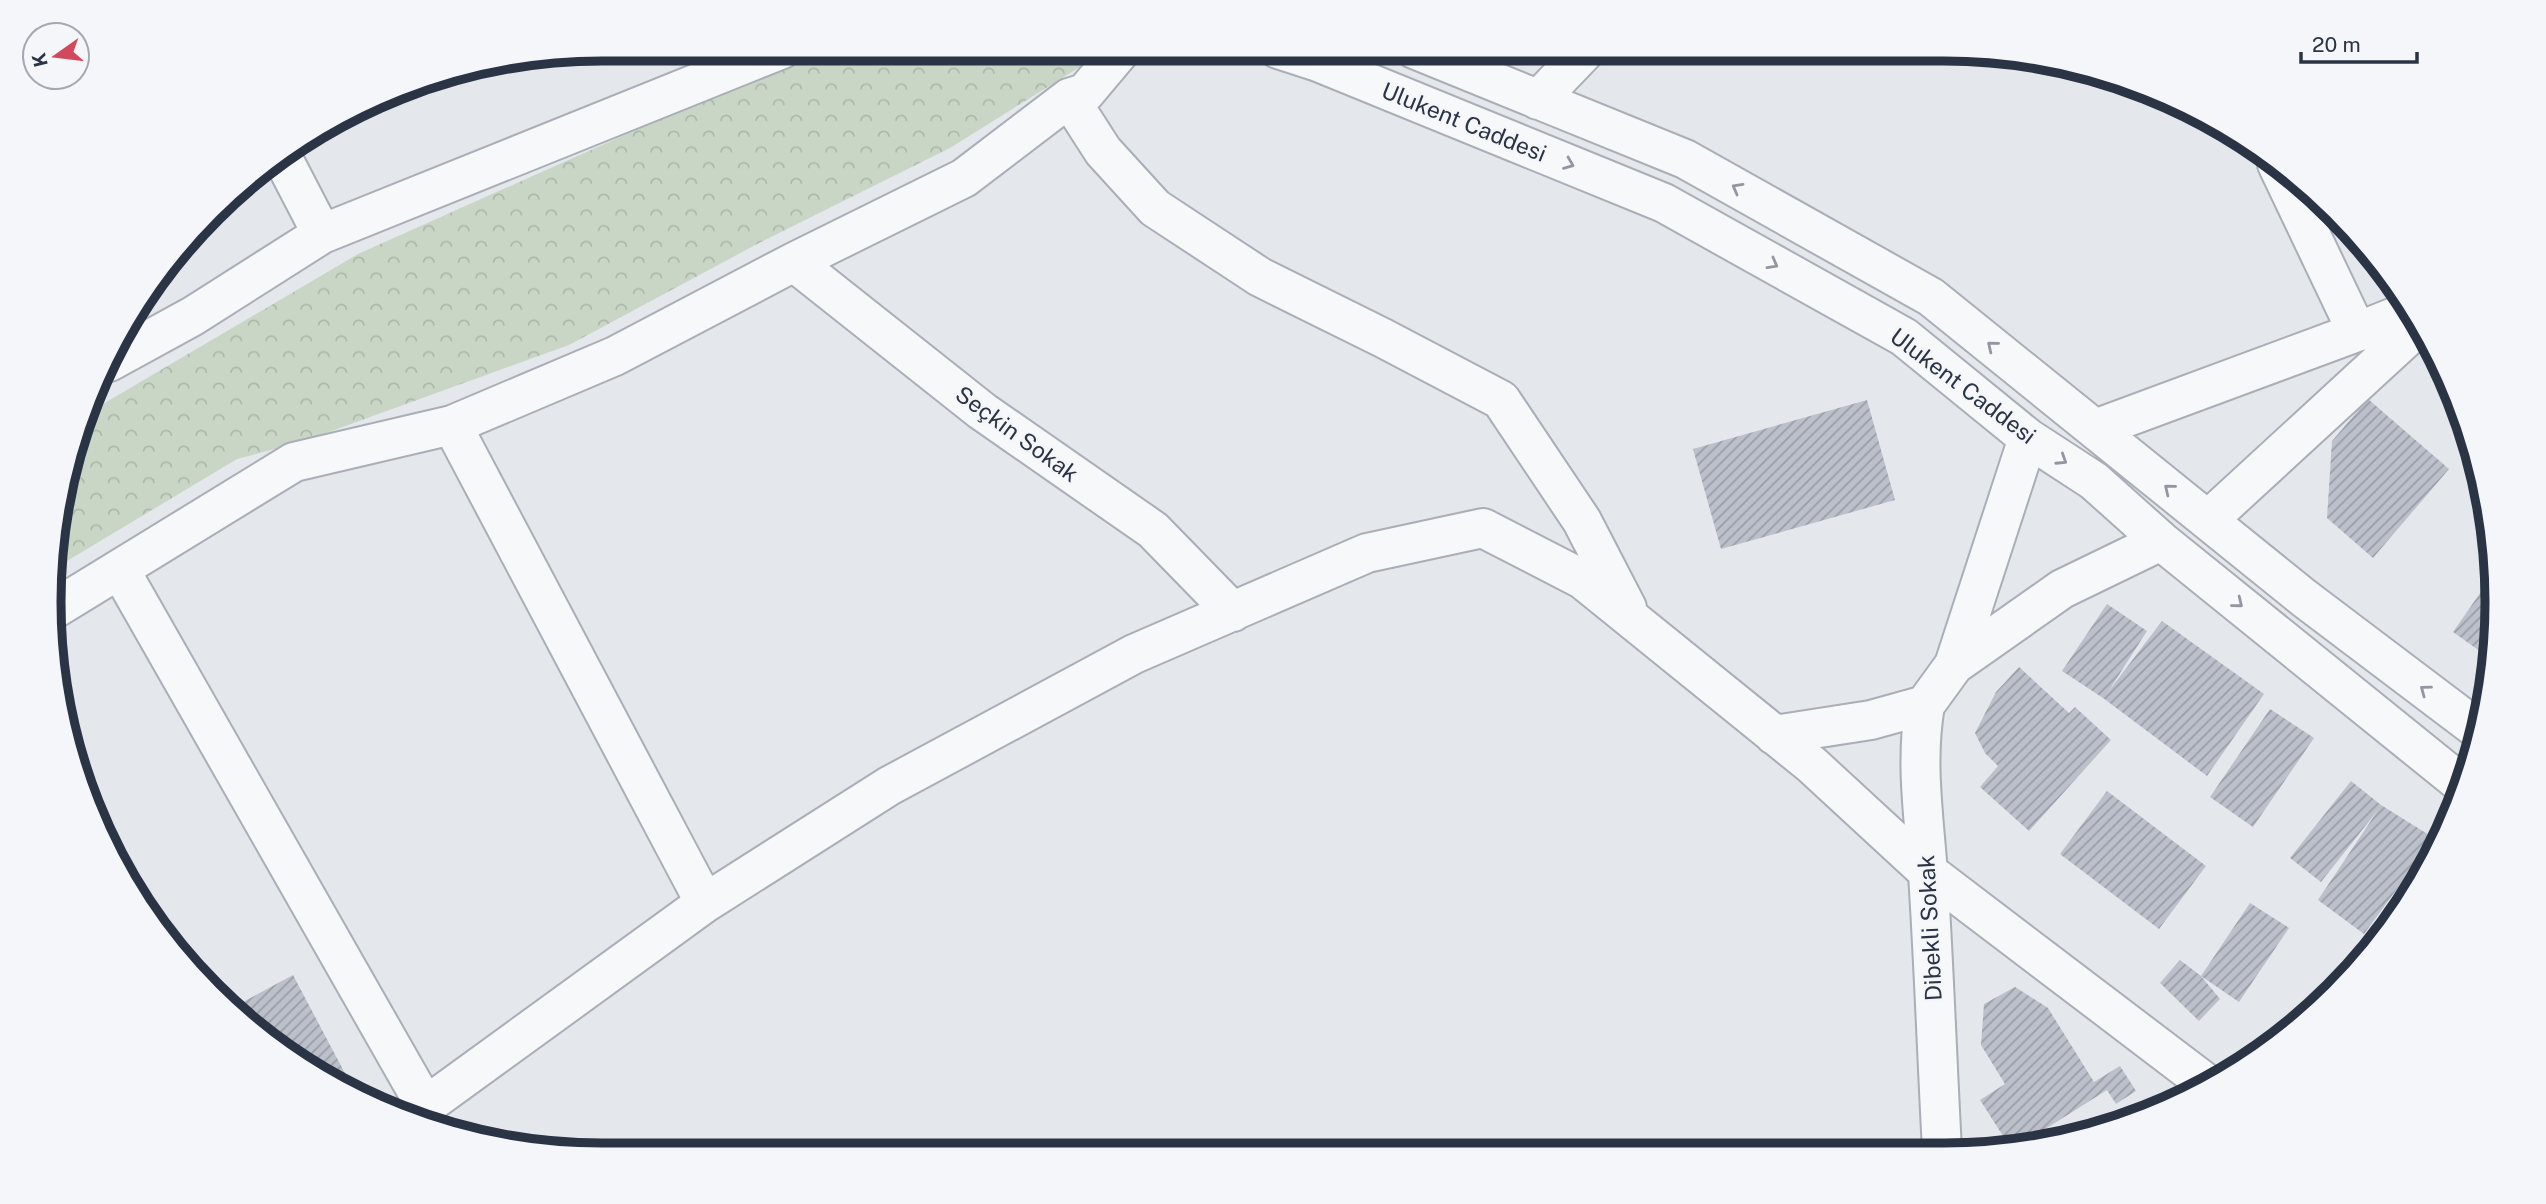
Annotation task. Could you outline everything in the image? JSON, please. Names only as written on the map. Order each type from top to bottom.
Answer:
[{"type":"street","points":[[121,355],[193,316],[322,234],[752,61]]},
{"type":"street","points":[[61,605],[294,462],[452,425],[615,356],[794,262],[964,178],[1069,97],[1085,93],[1112,61]]},
{"type":"street","name":"Ulukent Caddesi","points":[[1313,61],[1664,203],[1904,337],[2028,438],[2094,481],[2161,541],[2455,779]]},
{"type":"street","points":[[1443,61],[1685,159],[1931,297],[2304,598],[2470,724]]},
{"type":"street","points":[[1538,100],[1575,61]]},
{"type":"street","points":[[1069,97],[1103,151],[1155,208],[1260,277],[1502,400],[1582,521],[1635,622]]},
{"type":"street","points":[[286,164],[322,234]]},
{"type":"street","points":[[2286,183],[2357,332]]},
{"type":"street","name":"Seçkin Sokak","points":[[794,262],[982,411],[1153,530],[1233,612]]},
{"type":"street","points":[[2095,429],[2401,314]]},
{"type":"street","points":[[2208,520],[2412,332]]},
{"type":"street","points":[[452,425],[705,903]]},
{"type":"street","points":[[1774,735],[1871,720],[1925,705],[1954,665],[2028,438]]},
{"type":"street","points":[[420,1111],[705,903],[889,786],[1134,654],[1367,553],[1483,528],[1582,579],[1811,765],[1928,873],[2199,1078]]},
{"type":"street","points":[[1954,665],[2062,589],[2161,541]]},
{"type":"street","points":[[120,570],[415,1109]]},
{"type":"street","name":"Dibekli Sokak","points":[[1925,705],[1919,786],[1928,873],[1942,1143]]},
{"type":"green space","points":[[790,61],[1089,61],[950,148],[759,243],[569,345],[304,441],[237,459],[62,564],[72,497],[98,407],[358,254]]},
{"type":"building","points":[[2368,399],[2449,469],[2373,558],[2327,518],[2332,441]]},
{"type":"building","points":[[1867,400],[1895,500],[1721,549],[1693,449]]},
{"type":"building","points":[[2485,587],[2482,653],[2453,632]]},
{"type":"building","points":[[2107,604],[2147,631],[2108,692],[2162,621],[2264,694],[2207,776],[2103,698],[2062,671]]},
{"type":"building","points":[[2019,667],[2069,713],[2075,707],[2111,740],[2029,831],[1980,787],[1998,766],[1985,753],[1975,733],[1996,692]]},
{"type":"building","points":[[2270,709],[2314,738],[2253,827],[2210,797]]},
{"type":"building","points":[[2351,781],[2381,805],[2431,836],[2420,857],[2364,934],[2318,900],[2378,810],[2321,882],[2290,858]]},
{"type":"building","points":[[2107,791],[2206,866],[2159,929],[2060,854]]},
{"type":"building","points":[[2250,903],[2289,928],[2239,1002],[2201,976]]},
{"type":"building","points":[[2180,960],[2201,976],[2220,999],[2199,1021],[2160,983]]},
{"type":"building","points":[[293,975],[348,1079],[302,1052],[240,1004]]},
{"type":"building","points":[[2015,987],[2048,1008],[2094,1082],[2120,1066],[2136,1091],[2116,1104],[2107,1090],[2039,1134],[2005,1139],[1980,1100],[2005,1084],[1981,1045],[1984,1004]]}]
